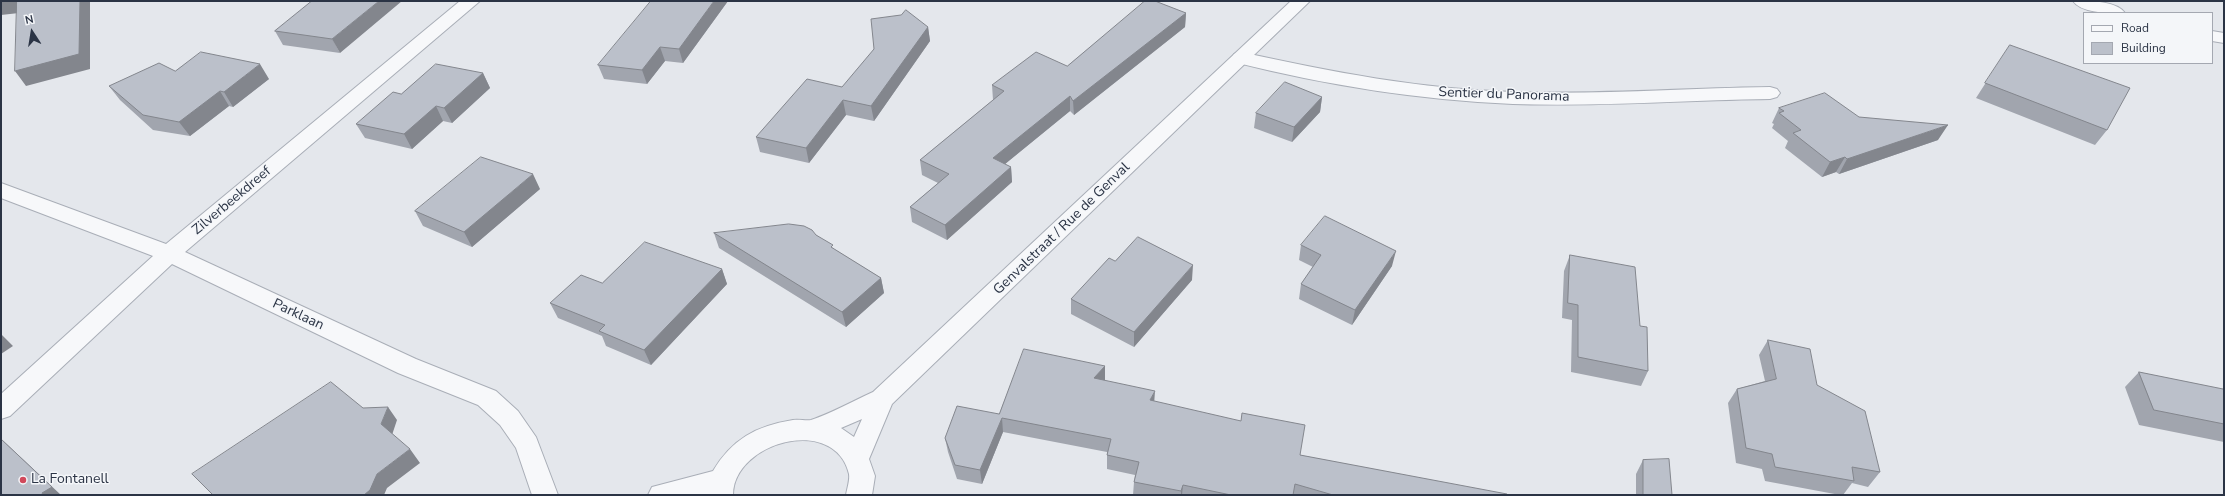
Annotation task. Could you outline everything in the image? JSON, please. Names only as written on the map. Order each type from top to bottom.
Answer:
[{"type":"street","name":"Zilverbeekdreef","points":[[1,409],[169,254],[471,1]]},
{"type":"street","name":"Genvalstraat / Rue de Genval","points":[[813,430],[882,399],[1301,1]]},
{"type":"street","points":[[2082,1],[2113,12]]},
{"type":"street","points":[[2213,36],[2224,38]]},
{"type":"street","name":"Sentier du Panorama","points":[[1241,58],[1323,76],[1445,94],[1593,98],[1700,93],[1770,93]]},
{"type":"street","name":"Parklaan","points":[[1,190],[169,254],[407,366],[488,398],[509,418],[527,444],[545,495]]},
{"type":"street","name":"Genvalstraat / Rue de Genval","points":[[857,457],[871,428],[882,399]]},
{"type":"street","points":[[661,495],[721,487],[733,461],[749,447],[770,436],[792,430],[813,430],[832,434],[847,443],[857,457],[862,475],[859,495]]},
{"type":"building","points":[[17,1],[80,1],[79,54],[15,71]]},
{"type":"building","points":[[312,1],[379,1],[332,39],[275,31]]},
{"type":"building","points":[[651,1],[714,1],[679,49],[660,47],[642,70],[598,65]]},
{"type":"building","points":[[1145,1],[1155,1],[1186,13],[1073,101],[1070,96],[993,158],[1011,167],[945,225],[910,207],[949,174],[920,160],[1004,91],[992,85],[1036,52],[1067,66]]},
{"type":"building","points":[[906,10],[928,27],[871,106],[843,100],[806,148],[756,137],[807,79],[842,87],[874,49],[871,19],[901,15]]},
{"type":"building","points":[[2010,45],[2130,88],[2107,130],[1985,83]]},
{"type":"building","points":[[201,52],[260,64],[224,92],[220,91],[179,122],[143,115],[109,86],[159,63],[175,71]]},
{"type":"building","points":[[436,64],[483,73],[444,108],[436,106],[404,134],[356,124],[393,92],[401,94]]},
{"type":"building","points":[[1285,82],[1322,97],[1294,127],[1256,113]]},
{"type":"building","points":[[1825,93],[1859,117],[1948,125],[1847,159],[1845,157],[1830,162],[1793,133],[1801,130],[1779,113],[1784,111],[1779,108]]},
{"type":"building","points":[[481,157],[533,174],[464,232],[415,211]]},
{"type":"building","points":[[1325,216],[1396,251],[1355,310],[1301,284],[1321,255],[1301,245]]},
{"type":"building","points":[[789,224],[804,226],[812,230],[816,235],[833,245],[831,247],[881,278],[842,312],[714,233]]},
{"type":"building","points":[[1138,237],[1193,265],[1134,332],[1071,299],[1109,258],[1115,261]]},
{"type":"building","points":[[645,242],[722,269],[644,350],[599,331],[605,325],[550,303],[581,275],[602,283]]},
{"type":"building","points":[[1570,255],[1635,267],[1640,326],[1647,327],[1648,371],[1578,357],[1578,305],[1568,303]]},
{"type":"building","points":[[1768,340],[1810,349],[1817,385],[1865,411],[1880,472],[1852,467],[1854,481],[1775,467],[1772,454],[1746,448],[1737,389],[1776,379]]},
{"type":"building","points":[[1024,349],[1105,366],[1094,378],[1155,391],[1150,400],[1241,421],[1242,413],[1305,425],[1300,455],[1507,494],[1333,495],[1295,484],[1293,495],[1231,495],[1183,485],[1181,491],[1134,482],[1139,462],[1107,455],[1111,439],[1002,418],[980,470],[955,465],[945,438],[957,406],[999,414]]},
{"type":"building","points":[[2139,372],[2223,389],[2224,424],[2154,410]]},
{"type":"building","points":[[331,382],[363,408],[388,407],[381,424],[410,449],[377,474],[370,490],[364,495],[213,495],[192,474]]},
{"type":"building","name":"La Fontanell","points":[[1,439],[52,487],[42,493],[43,495],[1,495]]},
{"type":"building","points":[[1669,459],[1672,495],[1643,495],[1643,460]]},
{"type":"place","name":"La Fontanell","points":[[23,480]]}]
